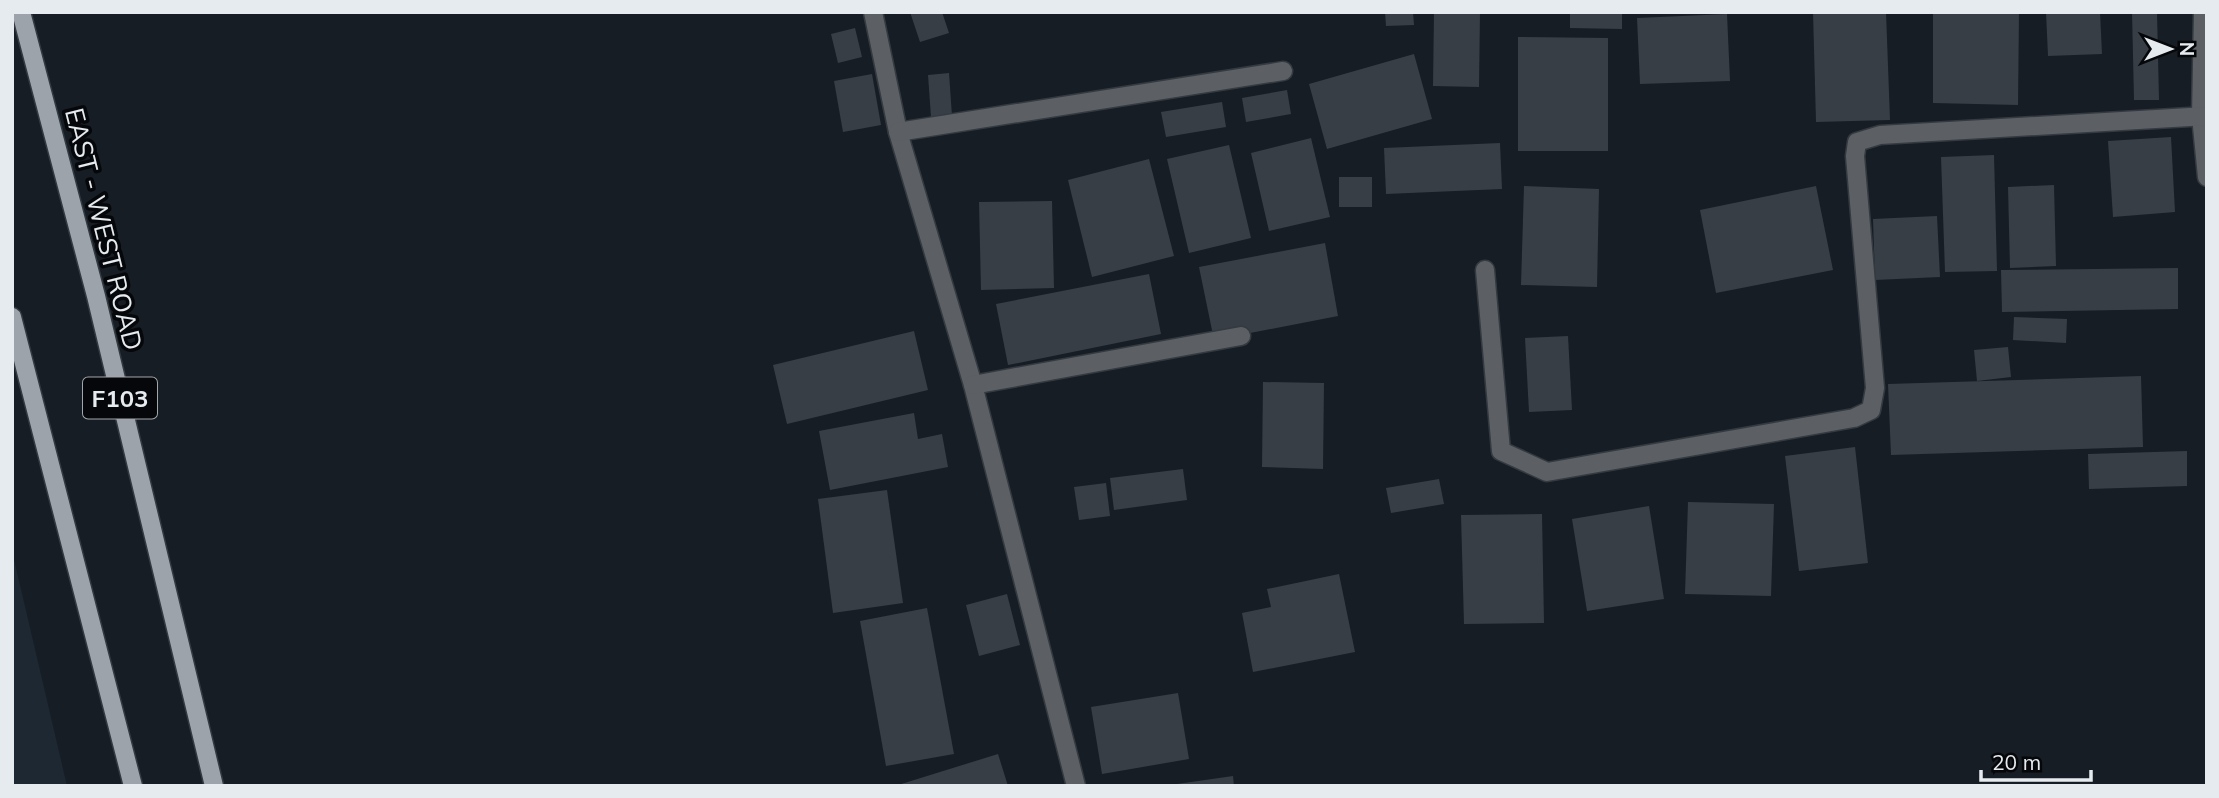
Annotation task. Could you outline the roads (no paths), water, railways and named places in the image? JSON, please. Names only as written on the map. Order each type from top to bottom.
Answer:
[{"type":"main road","name":"EAST - WEST ROAD","points":[[21,12],[96,296],[214,786]]},
{"type":"main road","points":[[12,317],[133,786]]},
{"type":"street","points":[[873,12],[898,132],[972,385],[1076,786]]},
{"type":"street","points":[[2203,12],[2207,177]]},
{"type":"street","points":[[898,132],[1283,71]]},
{"type":"street","points":[[1485,270],[1501,452],[1546,472],[1854,418],[1871,410],[1875,388],[1855,156],[1857,142],[1880,135],[2204,116]]},
{"type":"street","points":[[972,385],[1241,336]]}]
